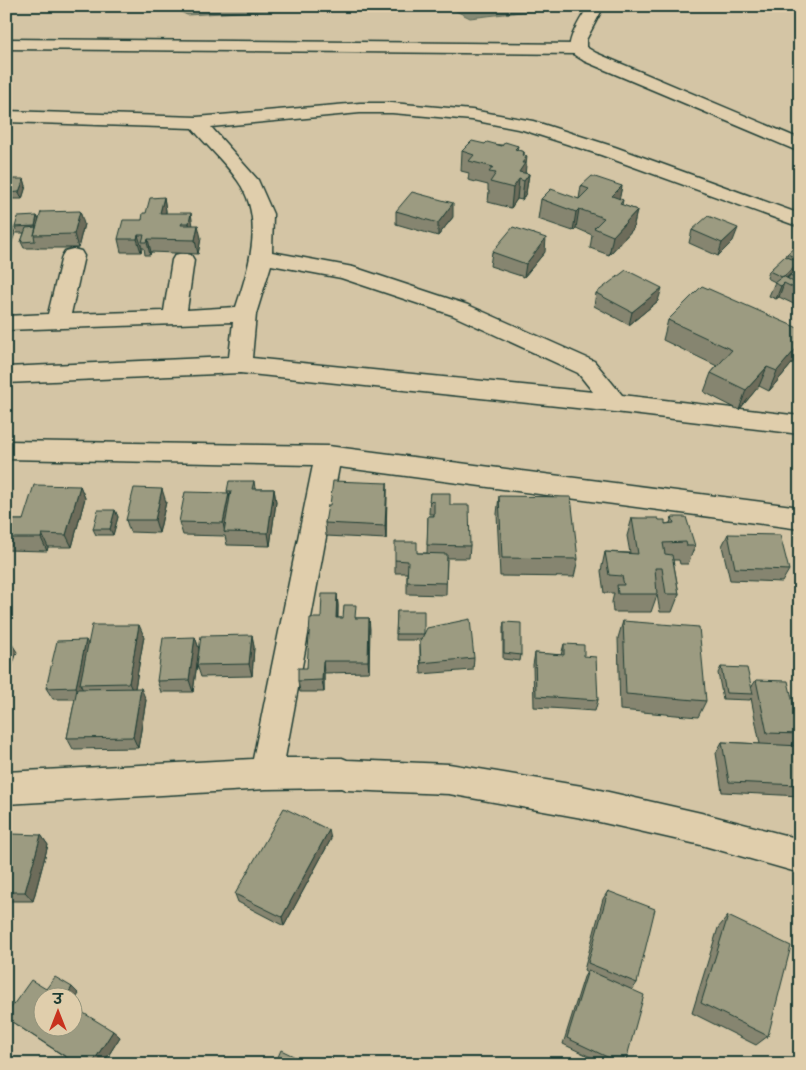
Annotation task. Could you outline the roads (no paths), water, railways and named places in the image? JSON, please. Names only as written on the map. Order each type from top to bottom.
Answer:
[{"type":"street","points":[[578,49],[578,40],[596,6]]},
{"type":"street","points":[[6,44],[578,49],[590,57],[800,146]]},
{"type":"street","points":[[6,116],[197,123],[360,108],[392,108],[500,118],[608,151],[800,221]]},
{"type":"street","points":[[197,123],[248,180],[263,214],[262,257],[246,314],[240,366]]},
{"type":"street","points":[[58,322],[74,256]]},
{"type":"street","points":[[262,257],[345,272],[460,310],[586,367],[615,403]]},
{"type":"street","points":[[174,318],[183,260]]},
{"type":"street","points":[[6,323],[246,314]]},
{"type":"street","points":[[6,375],[240,366],[615,403],[800,425]]},
{"type":"street","points":[[6,450],[328,456],[800,518]]},
{"type":"street","points":[[266,774],[328,456]]},
{"type":"street","points":[[6,788],[266,774],[342,773],[346,775],[449,779],[582,802],[701,829],[800,856]]}]
